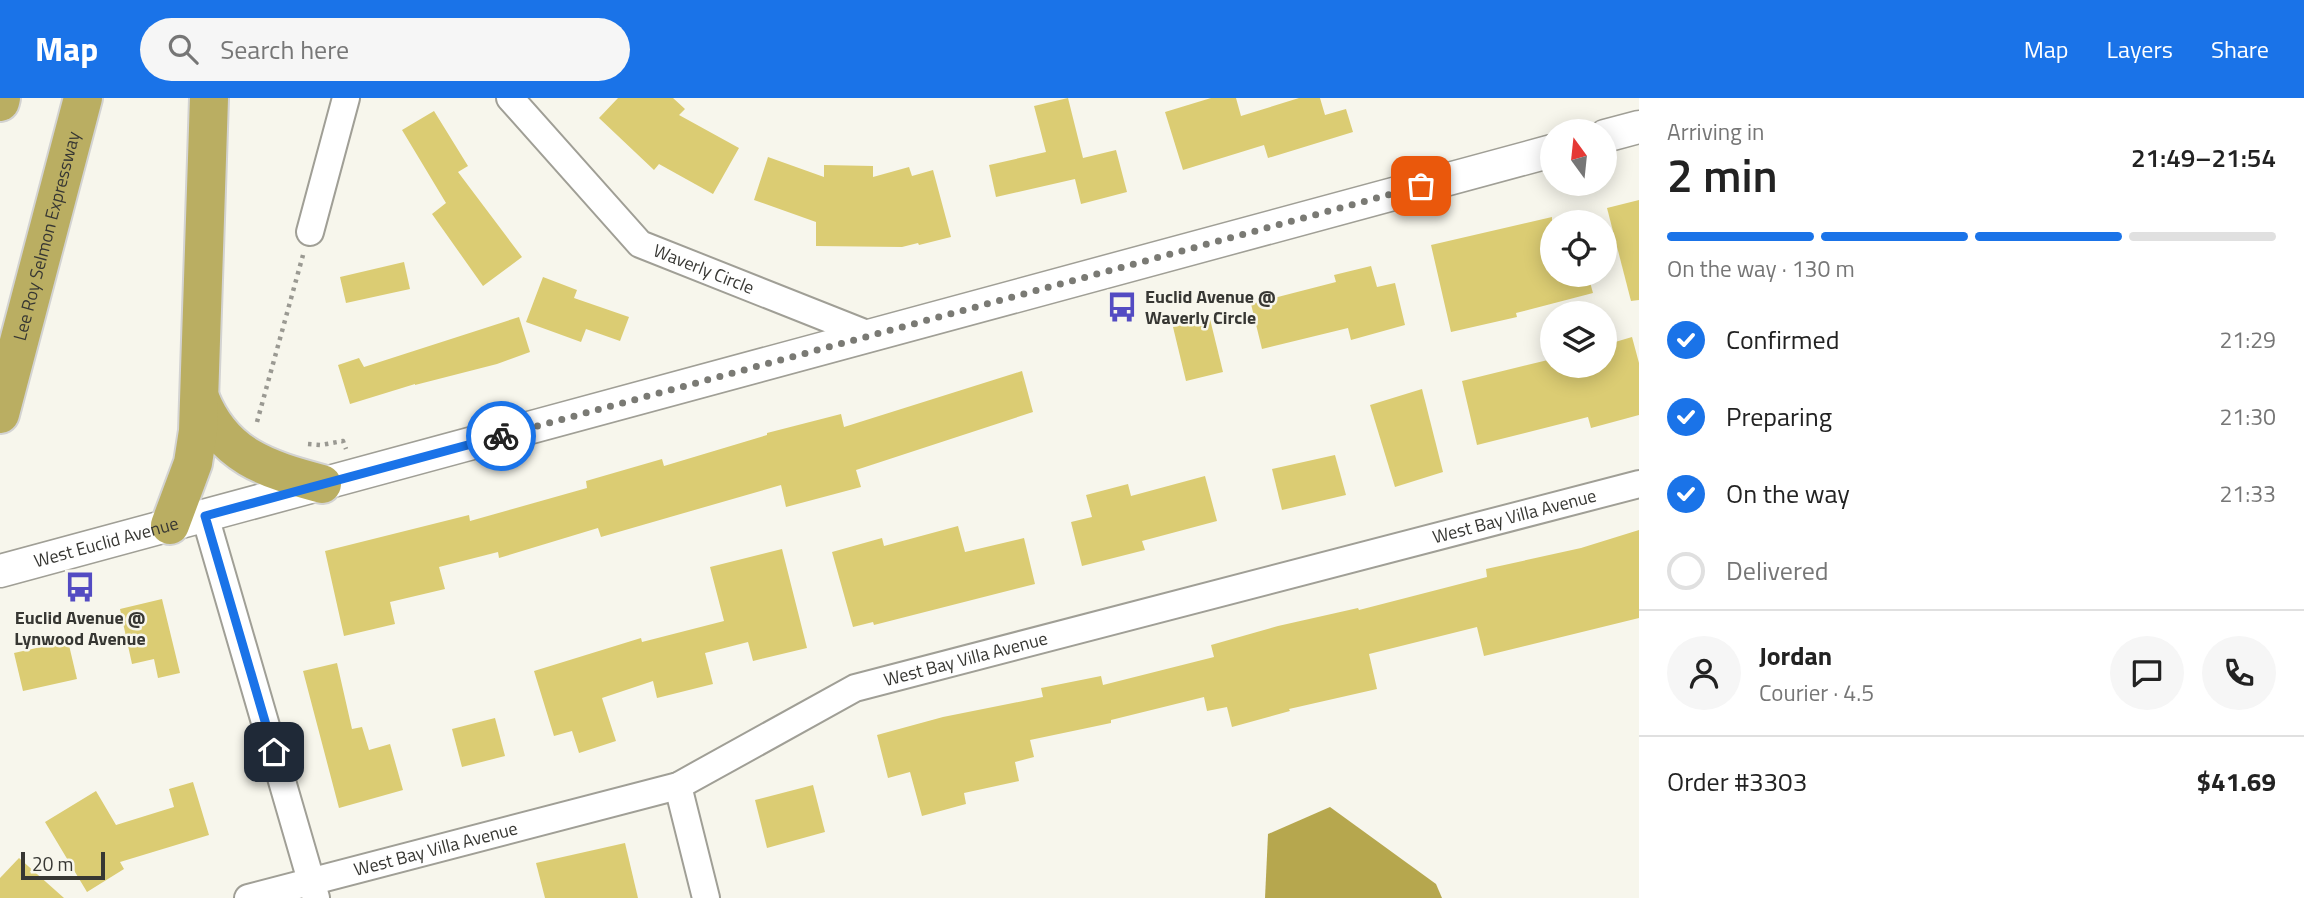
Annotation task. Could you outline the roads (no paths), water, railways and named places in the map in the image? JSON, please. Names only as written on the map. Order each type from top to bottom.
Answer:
[{"type":"highway","name":"Lee Roy Selmon Expressway","points":[[0,414],[83,98]]},
{"type":"highway","points":[[187,520],[200,398],[209,98]]},
{"type":"highway","points":[[200,398],[214,426],[236,450],[267,468],[322,484]]},
{"type":"street","points":[[310,232],[346,98]]},
{"type":"street","name":"Waverly Circle","points":[[510,98],[640,244],[872,336]]},
{"type":"street","points":[[1617,133],[1639,127]]},
{"type":"street","name":"West Euclid Avenue","points":[[0,571],[1540,154]]},
{"type":"street","name":"West Bay Villa Avenue","points":[[248,898],[314,890],[678,786],[855,688],[1639,484]]},
{"type":"street","points":[[187,520],[314,890]]},
{"type":"street","points":[[678,786],[706,898]]},
{"type":"place","name":"Euclid Avenue @ Waverly Circle","points":[[1122,307]]},
{"type":"place","name":"Euclid Avenue @ Lynwood Avenue","points":[[80,587]]}]
